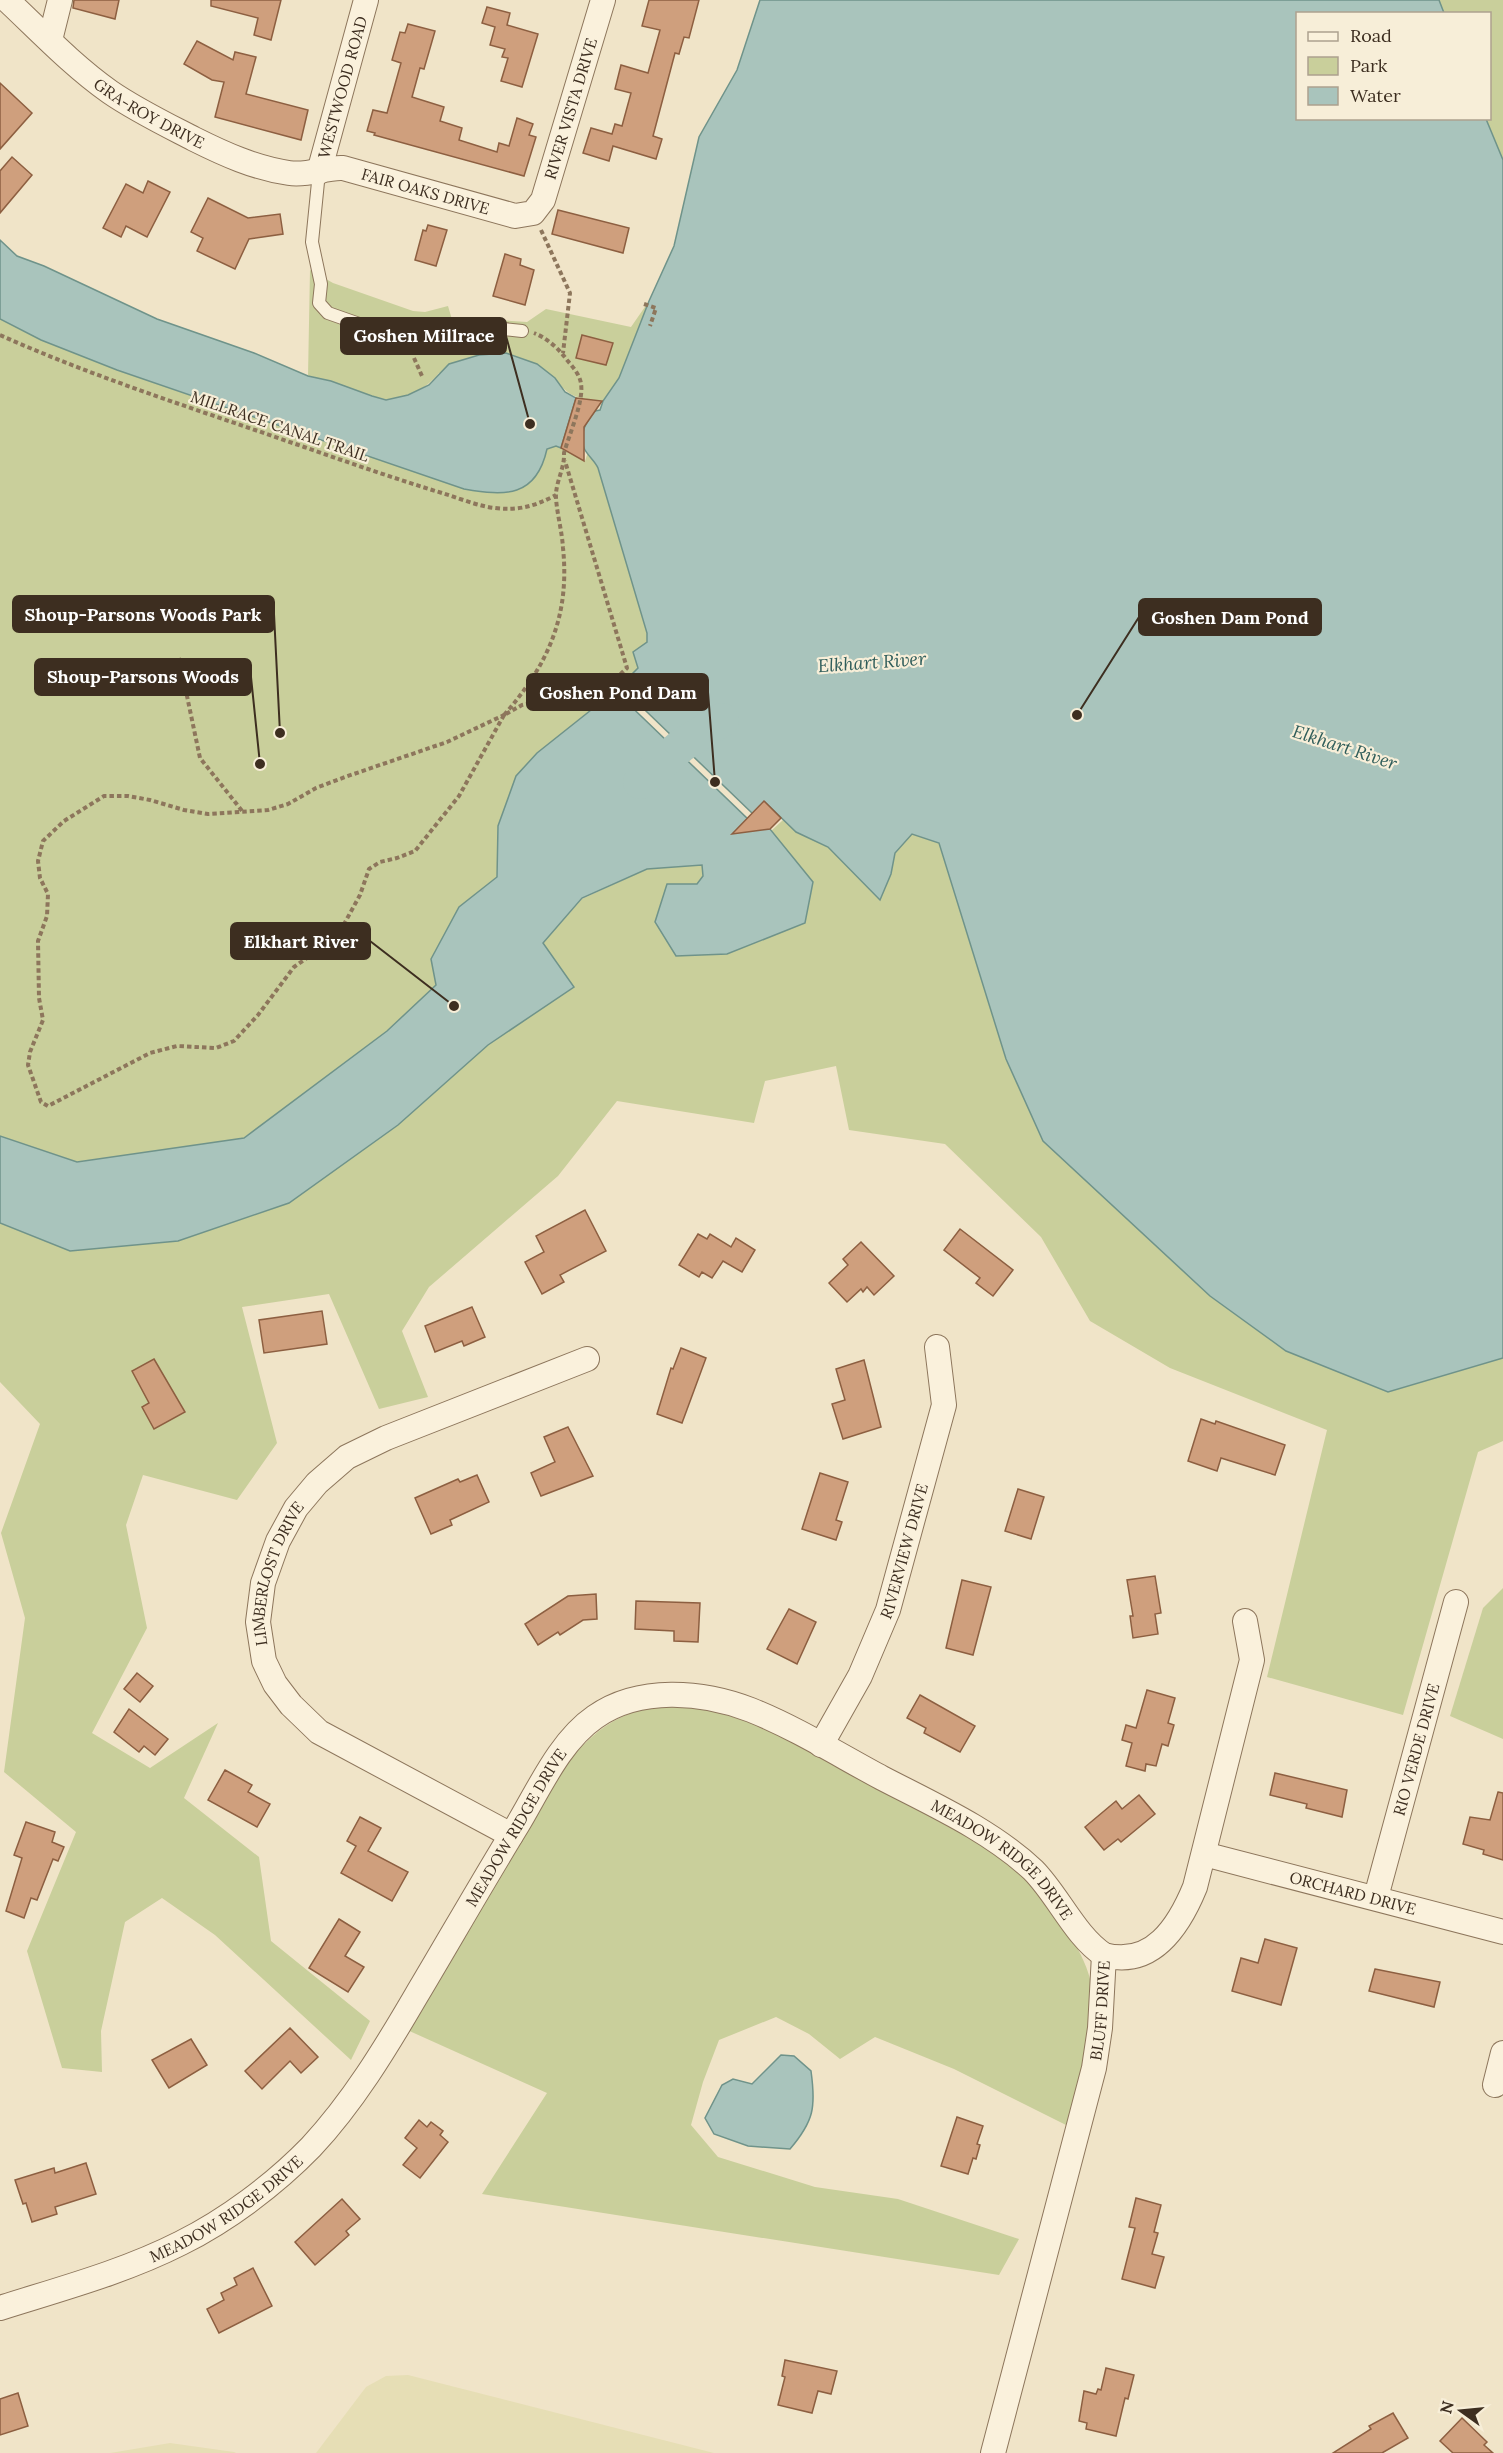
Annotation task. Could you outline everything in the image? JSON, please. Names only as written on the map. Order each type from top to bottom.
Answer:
[{"type":"street","name":"GRA-ROY DRIVE","points":[[7,0],[72,62],[111,93],[151,117],[207,145],[262,168],[290,173],[319,172]]},
{"type":"street","points":[[50,40],[60,0]]},
{"type":"street","name":"WESTWOOD ROAD","points":[[319,172],[366,0]]},
{"type":"street","name":"RIVER VISTA DRIVE","points":[[533,213],[538,209],[544,197],[603,0]]},
{"type":"street","name":"FAIR OAKS DRIVE","points":[[319,172],[334,167],[343,168],[515,216],[533,213]]},
{"type":"street","name":"RIVERVIEW DRIVE","points":[[821,1745],[860,1676],[888,1610],[944,1405],[937,1347]]},
{"type":"street","name":"LIMBERLOST DRIVE","points":[[511,1835],[319,1732],[291,1705],[275,1684],[264,1661],[258,1622],[262,1583],[278,1541],[296,1509],[317,1483],[346,1457],[386,1438],[587,1359]]},
{"type":"street","name":"RIO VERDE DRIVE","points":[[1376,1898],[1456,1602]]},
{"type":"street","name":"BLUFF DRIVE","points":[[993,2453],[1094,2068],[1100,2028],[1104,1955],[1124,1958],[1141,1953],[1158,1944],[1173,1930],[1195,1887],[1252,1660],[1245,1621]]},
{"type":"street","name":"MEADOW RIDGE DRIVE","points":[[2,2302],[130,2265],[182,2243],[232,2213],[272,2182],[310,2147],[349,2102],[383,2052],[511,1835],[574,1735],[593,1718],[613,1706],[643,1696],[673,1694],[712,1700],[750,1710],[969,1824],[1003,1845],[1034,1871],[1057,1898],[1089,1943],[1104,1955]]},
{"type":"street","name":"ORCHARD DRIVE","points":[[1204,1854],[1503,1932]]},
{"type":"street","points":[[1495,2085],[1503,2053]]},
{"type":"lane","points":[[319,172],[312,242],[321,284],[320,303],[328,313],[419,345],[486,327],[522,331]]},
{"type":"path","points":[[533,213],[570,292],[563,354]]},
{"type":"path","points":[[644,304],[656,308],[650,326]]},
{"type":"path","points":[[522,331],[545,338],[563,354],[577,372],[581,382],[581,393],[564,453],[565,460],[627,668],[593,700],[555,698],[522,705],[504,715],[447,742],[316,788],[288,804],[268,810],[208,814],[128,796],[104,796],[64,821],[43,841],[38,861],[40,878],[48,894],[47,916],[38,941],[37,967],[43,1020],[30,1052],[28,1065],[41,1102],[48,1106],[150,1053],[177,1046],[216,1048],[234,1041],[258,1015],[294,968],[337,937],[360,895],[369,868],[380,861],[415,851],[459,796],[504,715],[525,691],[550,648],[560,616],[564,584],[564,558],[556,495],[565,460]]},
{"type":"path","name":"MILLRACE CANAL TRAIL","points":[[0,335],[39,352],[171,400],[396,479],[473,502],[494,508],[518,510],[537,505],[556,495]]},
{"type":"path","points":[[179,658],[200,758],[243,813]]},
{"type":"shaded area","points":[[408,2375],[714,2453],[316,2453],[366,2387],[386,2376]]},
{"type":"shaded area","points":[[170,2443],[234,2452],[236,2453],[110,2453]]},
{"type":"green space","points":[[1439,0],[1503,0],[1503,160],[1486,120],[1491,120],[1491,12],[1444,12]]},
{"type":"green space","points":[[310,270],[333,283],[413,311],[425,312],[448,306],[453,323],[471,318],[527,322],[546,309],[631,327],[649,301],[619,378],[603,401],[570,394],[555,378],[439,373],[416,392],[394,399],[386,399],[359,393],[308,376]]},
{"type":"green space","points":[[0,319],[41,340],[117,370],[334,445],[546,454],[547,449],[556,446],[585,461],[588,452],[598,468],[647,633],[647,642],[638,668],[615,691],[537,753],[498,826],[497,877],[459,907],[431,959],[436,985],[387,1031],[244,1138],[77,1162],[0,1136]]},
{"type":"green space","points":[[783,820],[796,832],[828,847],[880,899],[891,874],[895,853],[912,834],[939,843],[1006,1059],[1043,1141],[1210,1296],[1286,1351],[1388,1392],[1503,1358],[1503,1441],[1478,1452],[1403,1715],[1267,1677],[1327,1430],[1170,1368],[1090,1321],[1041,1237],[945,1144],[849,1130],[836,1066],[765,1081],[754,1123],[617,1101],[558,1176],[429,1287],[402,1331],[428,1397],[379,1409],[329,1294],[242,1307],[277,1443],[237,1500],[143,1475],[126,1525],[147,1628],[92,1733],[150,1768],[218,1723],[184,1798],[259,1857],[271,1941],[370,2021],[351,2060],[215,1935],[162,1898],[125,1922],[101,2031],[102,2072],[62,2068],[27,1951],[76,1832],[4,1772],[25,1618],[1,1533],[40,1424],[0,1382],[0,1223],[70,1251],[178,1241],[289,1203],[398,1125],[488,1045],[573,987],[543,943],[582,899],[647,869],[702,865],[703,876],[697,884],[798,925],[805,923],[813,882],[771,831]]},
{"type":"green space","points":[[1503,1588],[1503,1739],[1450,1716],[1483,1608]]},
{"type":"green space","points":[[668,1705],[697,1708],[725,1715],[779,1735],[831,1760],[957,1830],[993,1853],[1027,1880],[1055,1913],[1073,1941],[1090,1979],[1092,2015],[1091,2034],[1070,2127],[954,2069],[875,2037],[840,2059],[809,2034],[776,2017],[719,2040],[703,2082],[691,2125],[718,2157],[815,2187],[898,2199],[1019,2239],[999,2275],[482,2194],[547,2093],[405,2029],[571,1758],[593,1736],[614,1721],[638,1711]]},
{"type":"water","points":[[760,0],[1439,0],[1444,12],[1296,12],[1296,120],[1486,120],[1503,160],[1503,1358],[1388,1392],[1286,1351],[1210,1296],[1043,1141],[1006,1059],[939,843],[912,834],[895,853],[891,874],[880,900],[828,847],[796,832],[765,802],[753,814],[620,686],[638,668],[633,652],[647,642],[647,633],[598,468],[584,448],[582,438],[589,419],[595,411],[600,410],[603,401],[619,378],[649,301],[674,246],[699,137],[737,70]]},
{"type":"water","points":[[0,240],[17,256],[44,266],[157,319],[254,353],[308,376],[331,381],[386,400],[408,395],[429,385],[449,364],[479,355],[506,353],[537,364],[555,378],[565,392],[576,398],[561,448],[556,446],[547,449],[535,477],[527,485],[517,490],[493,493],[464,489],[117,370],[41,340],[0,319]]},
{"type":"water","points":[[615,691],[748,819],[770,829],[813,882],[805,923],[727,954],[676,956],[655,922],[667,884],[697,884],[703,876],[702,865],[647,869],[582,898],[543,943],[574,987],[488,1045],[398,1125],[289,1203],[178,1241],[70,1251],[0,1223],[0,1136],[77,1162],[244,1138],[387,1031],[436,985],[431,959],[459,907],[497,877],[498,826],[516,776],[537,753]]},
{"type":"water","points":[[781,2055],[794,2056],[811,2071],[813,2084],[813,2104],[809,2122],[790,2149],[748,2146],[714,2134],[705,2118],[722,2085],[733,2079],[752,2084]]},
{"type":"building","points":[[74,0],[119,0],[115,19],[73,8]]},
{"type":"building","points":[[211,0],[281,0],[271,40],[254,35],[258,18],[211,6]]},
{"type":"building","points":[[649,0],[699,0],[689,38],[684,37],[679,54],[675,53],[653,136],[662,139],[656,159],[613,146],[609,161],[583,153],[591,128],[612,134],[615,124],[622,126],[631,93],[615,89],[621,65],[648,73],[660,30],[642,26]]},
{"type":"building","points":[[487,7],[510,13],[507,25],[538,34],[522,87],[501,81],[508,58],[502,57],[505,49],[490,45],[495,27],[482,23]]},
{"type":"building","points":[[408,24],[435,31],[424,69],[420,68],[412,97],[444,107],[440,121],[462,128],[459,140],[497,152],[499,143],[509,146],[517,118],[533,124],[529,135],[536,137],[524,176],[374,135],[375,133],[367,131],[373,110],[387,113],[401,63],[392,60],[400,32],[405,33]]},
{"type":"building","points":[[197,41],[233,60],[235,52],[256,57],[246,94],[308,110],[301,140],[215,117],[224,82],[212,80],[184,64]]},
{"type":"building","points":[[0,83],[32,113],[0,149]]},
{"type":"building","points":[[12,157],[32,175],[0,213],[0,171]]},
{"type":"building","points":[[148,181],[170,192],[147,237],[126,226],[121,237],[103,228],[126,184],[143,193]]},
{"type":"building","points":[[208,198],[248,218],[280,214],[283,234],[249,239],[235,269],[197,251],[203,238],[191,232]]},
{"type":"building","points":[[558,210],[629,228],[623,253],[552,234]]},
{"type":"building","points":[[428,225],[447,230],[436,266],[415,260],[423,230],[426,231]]},
{"type":"building","points":[[505,254],[521,259],[520,265],[534,270],[525,305],[493,296]]},
{"type":"building","points":[[582,335],[613,343],[606,365],[576,358]]},
{"type":"building","points":[[576,398],[602,401],[584,427],[584,461],[561,448]]},
{"type":"building","points":[[764,801],[781,818],[770,829],[732,834]]},
{"type":"building","points":[[585,1210],[606,1251],[560,1275],[564,1282],[542,1294],[525,1262],[544,1252],[536,1236]]},
{"type":"building","points":[[960,1229],[1013,1270],[993,1296],[976,1283],[980,1278],[944,1250]]},
{"type":"building","points":[[698,1234],[707,1239],[710,1234],[731,1247],[736,1238],[755,1250],[742,1272],[723,1261],[712,1278],[702,1272],[699,1277],[679,1265]]},
{"type":"building","points":[[861,1242],[894,1276],[874,1295],[867,1287],[863,1292],[861,1289],[847,1302],[829,1283],[848,1265],[843,1259]]},
{"type":"building","points":[[472,1307],[485,1337],[464,1346],[462,1341],[435,1352],[425,1326]]},
{"type":"building","points":[[322,1311],[327,1344],[264,1353],[259,1320]]},
{"type":"building","points":[[681,1348],[706,1358],[682,1423],[657,1414],[671,1368],[673,1369]]},
{"type":"building","points":[[154,1359],[185,1412],[154,1429],[142,1407],[149,1403],[132,1371]]},
{"type":"building","points":[[864,1360],[881,1427],[843,1439],[832,1404],[845,1400],[836,1369]]},
{"type":"building","points":[[1201,1419],[1215,1424],[1216,1421],[1285,1445],[1275,1475],[1221,1458],[1217,1471],[1188,1461]]},
{"type":"building","points":[[568,1427],[593,1476],[541,1496],[531,1473],[555,1462],[544,1437]]},
{"type":"building","points":[[820,1473],[848,1482],[836,1520],[842,1522],[836,1540],[802,1529]]},
{"type":"building","points":[[477,1475],[489,1502],[450,1520],[452,1525],[431,1534],[415,1498],[458,1479],[460,1482]]},
{"type":"building","points":[[1018,1489],[1044,1497],[1031,1539],[1005,1531]]},
{"type":"building","points":[[1155,1576],[1161,1613],[1155,1614],[1158,1634],[1133,1638],[1130,1616],[1133,1616],[1127,1580]]},
{"type":"building","points":[[962,1580],[991,1587],[973,1655],[946,1648]]},
{"type":"building","points":[[596,1594],[597,1619],[583,1620],[560,1635],[558,1632],[538,1645],[525,1624],[568,1596]]},
{"type":"building","points":[[636,1601],[700,1603],[698,1642],[674,1641],[674,1631],[635,1629]]},
{"type":"building","points":[[789,1609],[816,1622],[797,1664],[767,1649]]},
{"type":"building","points":[[137,1673],[153,1686],[140,1702],[124,1689]]},
{"type":"building","points":[[1147,1690],[1175,1698],[1168,1723],[1174,1725],[1168,1746],[1162,1744],[1156,1766],[1146,1764],[1145,1771],[1126,1766],[1132,1743],[1122,1740],[1126,1725],[1136,1728]]},
{"type":"building","points":[[920,1695],[975,1726],[960,1752],[924,1733],[926,1728],[907,1718]]},
{"type":"building","points":[[129,1709],[168,1739],[155,1755],[144,1746],[139,1752],[114,1732]]},
{"type":"building","points":[[225,1770],[252,1785],[248,1792],[270,1804],[257,1827],[208,1800]]},
{"type":"building","points":[[1275,1773],[1347,1790],[1342,1817],[1306,1808],[1307,1804],[1270,1795]]},
{"type":"building","points":[[1498,1792],[1503,1793],[1503,1860],[1483,1854],[1484,1850],[1463,1844],[1470,1817],[1490,1820]]},
{"type":"building","points":[[1139,1795],[1155,1814],[1121,1842],[1118,1839],[1104,1850],[1085,1827],[1116,1801],[1122,1809]]},
{"type":"building","points":[[360,1817],[381,1828],[368,1851],[408,1872],[392,1901],[341,1873],[356,1846],[347,1841]]},
{"type":"building","points":[[26,1822],[55,1832],[52,1842],[64,1847],[58,1861],[53,1859],[37,1900],[31,1898],[24,1918],[6,1911],[22,1858],[14,1855]]},
{"type":"building","points":[[339,1919],[360,1932],[345,1956],[364,1967],[348,1992],[309,1968]]},
{"type":"building","points":[[1265,1939],[1297,1948],[1281,2005],[1232,1991],[1241,1958],[1258,1963]]},
{"type":"building","points":[[1375,1969],[1440,1982],[1434,2007],[1369,1991]]},
{"type":"building","points":[[290,2028],[318,2057],[301,2073],[290,2061],[262,2089],[245,2071]]},
{"type":"building","points":[[191,2039],[207,2065],[169,2088],[152,2060]]},
{"type":"building","points":[[957,2117],[983,2126],[977,2144],[980,2145],[976,2159],[973,2158],[968,2174],[941,2166]]},
{"type":"building","points":[[419,2120],[427,2127],[431,2122],[443,2131],[440,2135],[448,2142],[420,2178],[403,2165],[417,2148],[405,2138]]},
{"type":"building","points":[[86,2163],[96,2194],[55,2207],[57,2214],[32,2222],[15,2180],[54,2168],[55,2173]]},
{"type":"building","points":[[1136,2198],[1161,2205],[1154,2232],[1158,2233],[1152,2254],[1164,2257],[1155,2288],[1122,2279],[1135,2228],[1129,2227]]},
{"type":"building","points":[[342,2199],[360,2219],[346,2231],[349,2235],[315,2265],[295,2242]]},
{"type":"building","points":[[253,2268],[272,2306],[219,2333],[207,2309],[224,2300],[221,2293],[237,2285],[234,2278]]},
{"type":"building","points":[[785,2360],[837,2371],[831,2394],[818,2391],[812,2413],[778,2405],[785,2377],[782,2376]]},
{"type":"building","points":[[1106,2368],[1134,2375],[1128,2399],[1125,2398],[1116,2436],[1086,2429],[1087,2423],[1079,2421],[1084,2391],[1096,2394],[1098,2389],[1101,2390]]},
{"type":"building","points":[[18,2393],[28,2426],[0,2435],[0,2399]]},
{"type":"building","points":[[1393,2413],[1408,2438],[1382,2453],[1333,2453],[1371,2429],[1369,2426]]},
{"type":"building","points":[[1462,2418],[1487,2442],[1484,2445],[1493,2453],[1453,2453],[1440,2441]]},
{"type":"waterway","name":"Elkhart River","points":[[640,782],[682,745],[722,720]]},
{"type":"place","name":"Goshen Millrace","points":[[530,424]]},
{"type":"place","name":"Goshen Dam Pond","points":[[1077,715]]},
{"type":"place","name":"Shoup-Parsons Woods Park","points":[[280,733]]},
{"type":"place","name":"Shoup-Parsons Woods","points":[[260,764]]},
{"type":"place","name":"Goshen Pond Dam","points":[[715,782]]},
{"type":"place","name":"Elkhart River","points":[[454,1006]]}]
